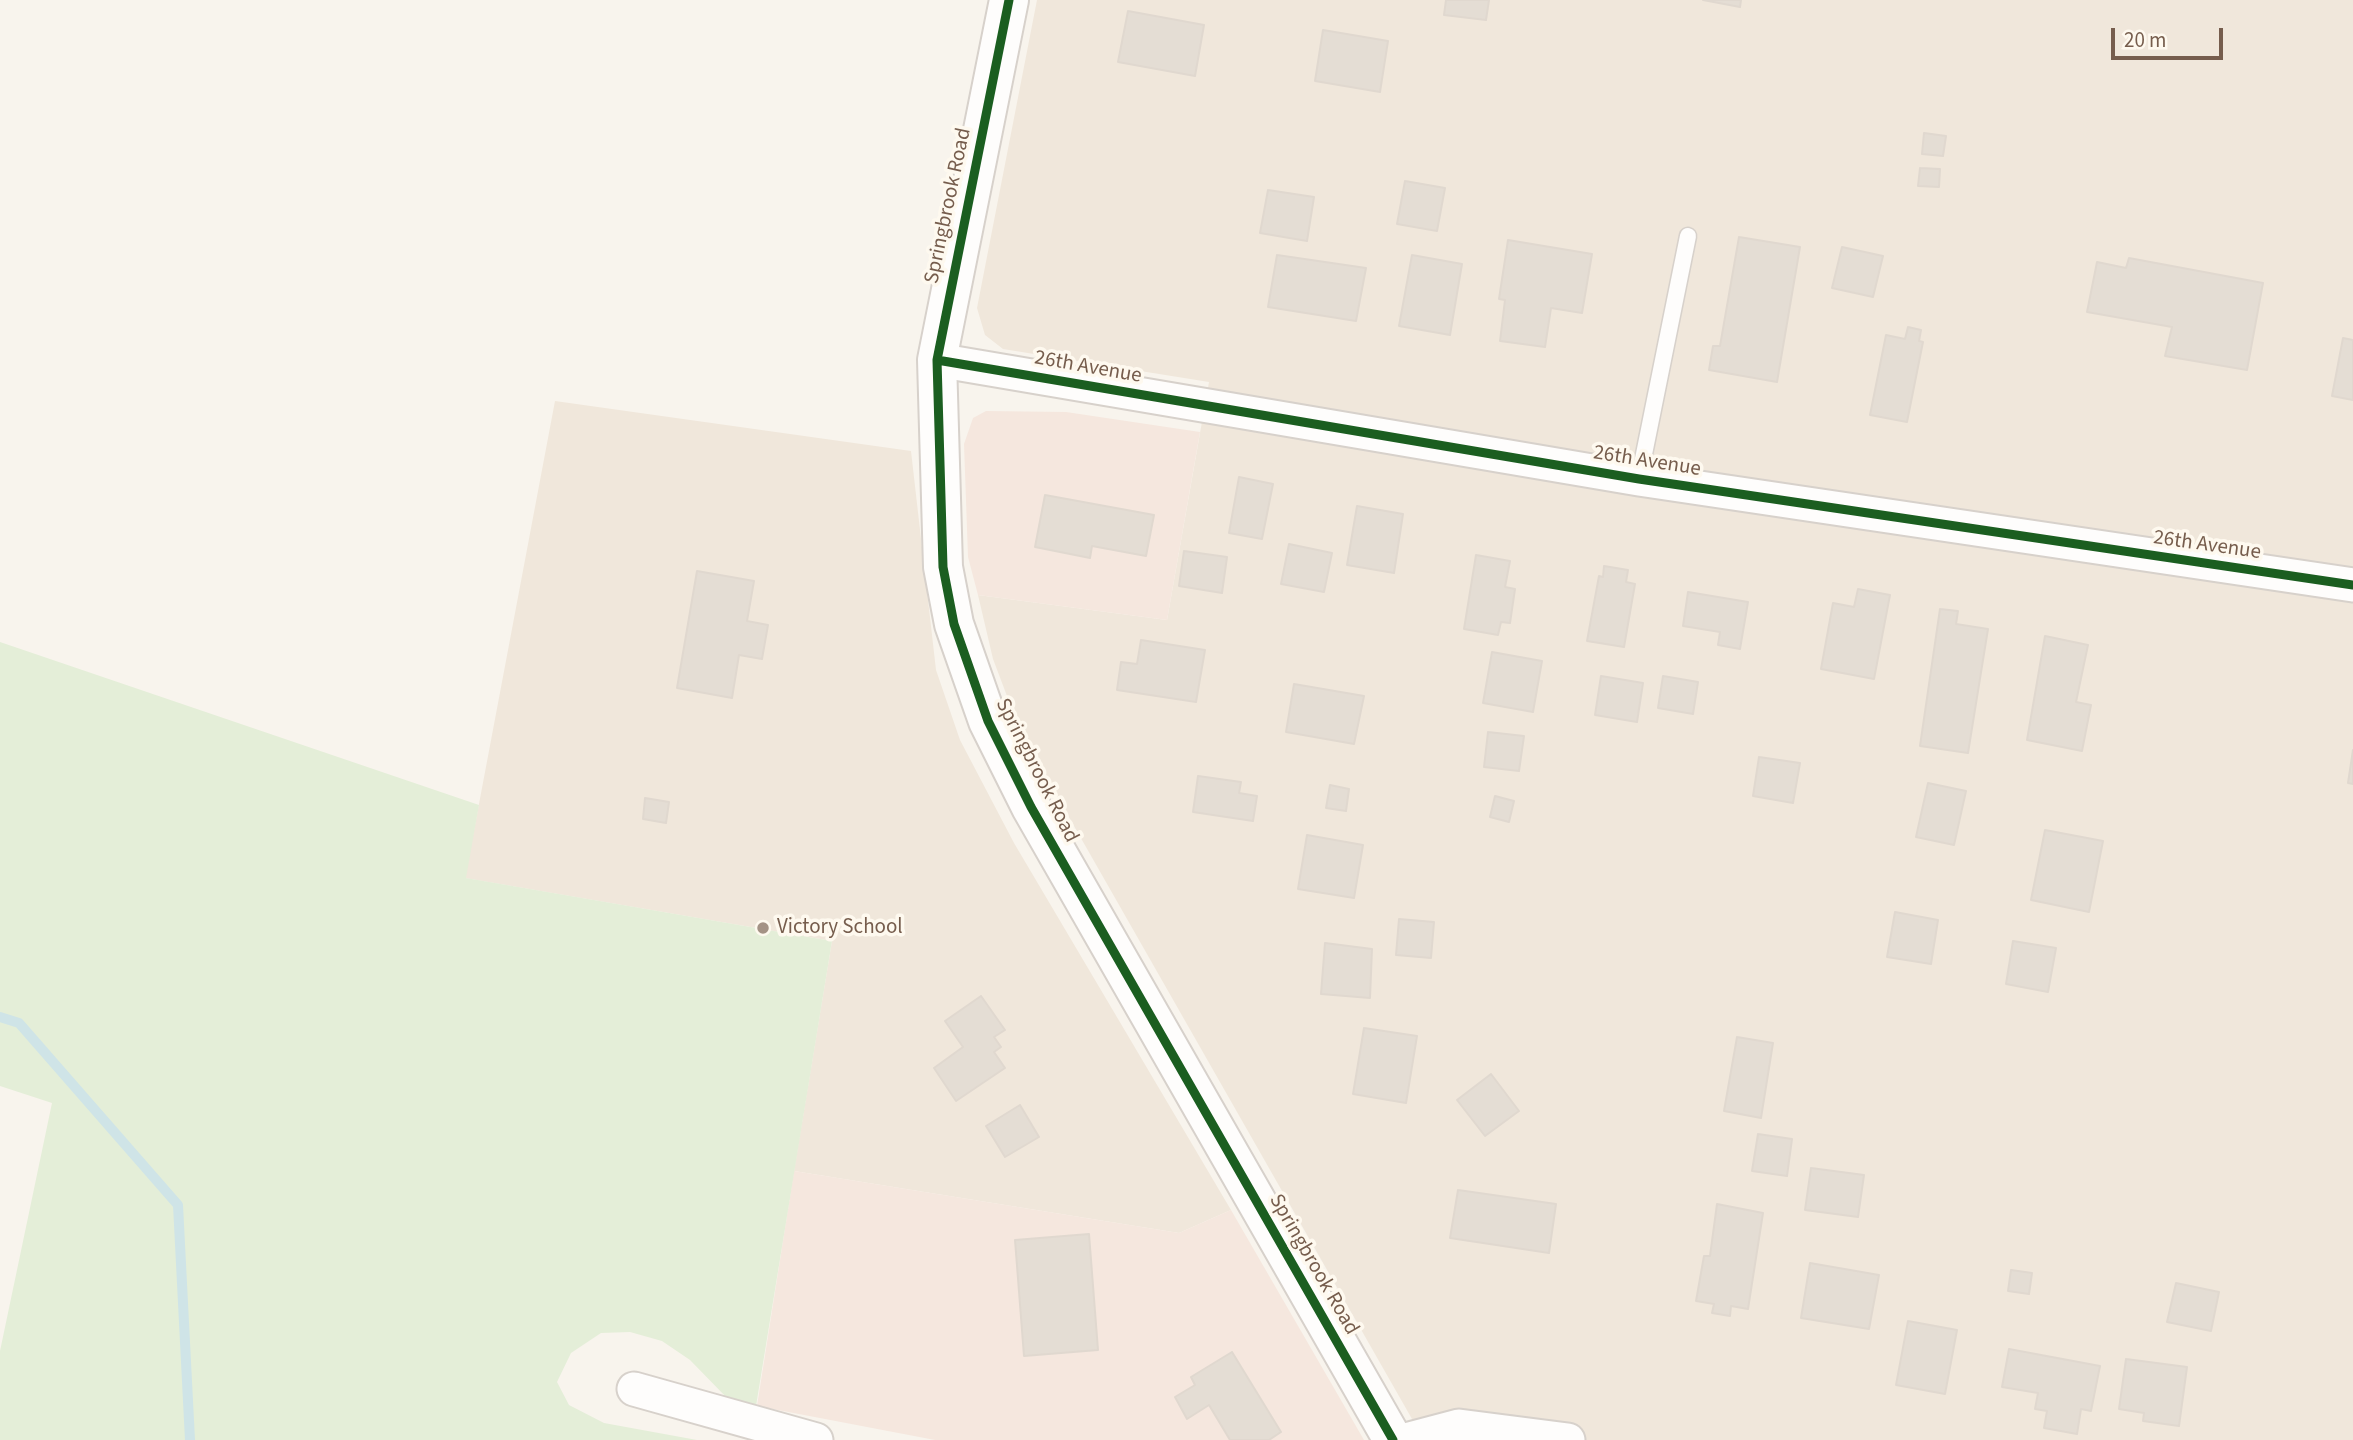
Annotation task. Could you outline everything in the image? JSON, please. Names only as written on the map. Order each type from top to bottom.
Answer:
[{"type":"street","name":"Springbrook Road","points":[[1009,0],[937,360],[943,567],[954,624],[988,721],[1031,807],[1394,1440]]},
{"type":"street","name":"26th Avenue","points":[[937,360],[1639,479],[2353,585]]},
{"type":"street","points":[[634,1389],[816,1440]]},
{"type":"street","points":[[1406,1440],[1459,1426],[1568,1440]]},
{"type":"lane","points":[[1639,479],[1688,236]]},
{"type":"shaded area","points":[[1037,0],[2353,0],[2353,1440],[1424,1440],[1021,733],[993,659],[978,595],[1167,620],[1209,382],[1003,349],[985,335],[977,308]]},
{"type":"shaded area","points":[[555,401],[911,451],[936,670],[960,740],[1014,843],[1231,1210],[1179,1233],[794,1171],[832,941],[465,878]]},
{"type":"shaded area","points":[[986,411],[1066,412],[1200,432],[1167,620],[978,595],[968,557],[964,444],[973,418]]},
{"type":"shaded area","points":[[794,1171],[1179,1233],[1231,1210],[1364,1440],[935,1440],[757,1406]]},
{"type":"green space","points":[[0,642],[479,805],[466,878],[832,941],[756,1406],[727,1398],[690,1360],[662,1341],[630,1332],[601,1333],[571,1353],[557,1382],[569,1405],[604,1423],[697,1440],[0,1440],[0,1351],[52,1103],[0,1086]]},
{"type":"building","points":[[1446,0],[1489,0],[1486,20],[1444,15]]},
{"type":"building","points":[[1703,0],[1741,0],[1740,7]]},
{"type":"building","points":[[1128,11],[1204,25],[1195,76],[1118,62]]},
{"type":"building","points":[[1323,30],[1388,41],[1380,92],[1315,81]]},
{"type":"building","points":[[1924,133],[1946,136],[1943,156],[1922,154]]},
{"type":"building","points":[[1920,168],[1940,169],[1939,187],[1918,186]]},
{"type":"building","points":[[1405,181],[1445,188],[1437,231],[1397,224]]},
{"type":"building","points":[[1268,190],[1314,197],[1307,241],[1260,233]]},
{"type":"building","points":[[1739,237],[1800,247],[1777,382],[1709,370],[1713,346],[1720,346]]},
{"type":"building","points":[[1508,240],[1592,254],[1582,313],[1551,308],[1545,347],[1500,341],[1505,300],[1499,299]]},
{"type":"building","points":[[1842,247],[1883,256],[1873,297],[1832,288]]},
{"type":"building","points":[[1277,255],[1366,268],[1356,321],[1268,307]]},
{"type":"building","points":[[1412,255],[1462,264],[1450,335],[1399,326]]},
{"type":"building","points":[[2129,258],[2263,283],[2247,370],[2165,356],[2172,327],[2087,312],[2097,262],[2126,268]]},
{"type":"building","points":[[1908,327],[1921,330],[1919,341],[1923,342],[1907,422],[1870,415],[1886,335],[1905,339]]},
{"type":"building","points":[[2343,338],[2353,340],[2353,400],[2332,396]]},
{"type":"building","points":[[1239,477],[1273,484],[1262,539],[1229,533]]},
{"type":"building","points":[[1045,495],[1154,515],[1146,556],[1092,546],[1090,558],[1035,547]]},
{"type":"building","points":[[1357,506],[1403,514],[1394,573],[1347,565]]},
{"type":"building","points":[[1289,544],[1332,553],[1324,592],[1281,584]]},
{"type":"building","points":[[1184,551],[1227,557],[1222,593],[1179,586]]},
{"type":"building","points":[[1476,555],[1510,561],[1505,587],[1515,589],[1510,623],[1501,622],[1498,635],[1464,629]]},
{"type":"building","points":[[1604,566],[1628,570],[1626,582],[1635,584],[1624,647],[1587,641],[1599,576],[1603,577]]},
{"type":"building","points":[[697,571],[754,581],[747,621],[768,625],[762,659],[739,655],[732,698],[677,688]]},
{"type":"building","points":[[1858,589],[1890,595],[1874,679],[1821,669],[1833,603],[1854,607]]},
{"type":"building","points":[[1688,592],[1748,602],[1740,649],[1718,645],[1720,632],[1683,626]]},
{"type":"building","points":[[1940,609],[1958,611],[1956,624],[1988,629],[1968,753],[1920,746]]},
{"type":"building","points":[[2045,636],[2088,645],[2076,702],[2091,705],[2082,751],[2027,740]]},
{"type":"building","points":[[1141,640],[1205,650],[1196,702],[1117,690],[1121,662],[1137,664]]},
{"type":"building","points":[[1492,652],[1542,661],[1533,712],[1483,703]]},
{"type":"building","points":[[1601,676],[1643,683],[1637,722],[1595,715]]},
{"type":"building","points":[[1663,676],[1698,682],[1693,714],[1658,708]]},
{"type":"building","points":[[1294,684],[1364,696],[1354,744],[1286,732]]},
{"type":"building","points":[[1488,732],[1524,736],[1519,771],[1484,767]]},
{"type":"building","points":[[2353,750],[2353,784],[2348,783]]},
{"type":"building","points":[[1759,757],[1800,763],[1793,803],[1753,796]]},
{"type":"building","points":[[1198,776],[1241,782],[1239,793],[1257,796],[1253,821],[1193,812]]},
{"type":"building","points":[[1928,783],[1966,791],[1954,845],[1916,837]]},
{"type":"building","points":[[1330,785],[1349,789],[1346,811],[1326,808]]},
{"type":"building","points":[[1495,796],[1514,801],[1509,822],[1490,817]]},
{"type":"building","points":[[645,798],[669,802],[666,823],[643,819]]},
{"type":"building","points":[[2045,830],[2103,841],[2089,912],[2031,900]]},
{"type":"building","points":[[1307,835],[1363,845],[1354,898],[1298,889]]},
{"type":"building","points":[[1895,912],[1938,920],[1931,964],[1887,957]]},
{"type":"building","points":[[1399,919],[1434,922],[1431,958],[1396,955]]},
{"type":"building","points":[[2013,941],[2056,948],[2048,992],[2006,984]]},
{"type":"building","points":[[1325,943],[1372,949],[1370,998],[1321,994]]},
{"type":"building","points":[[981,996],[1005,1030],[994,1037],[1001,1047],[994,1052],[1005,1068],[956,1101],[934,1068],[963,1047],[945,1021]]},
{"type":"building","points":[[1364,1028],[1417,1036],[1406,1103],[1353,1094]]},
{"type":"building","points":[[1737,1037],[1773,1043],[1761,1118],[1724,1111]]},
{"type":"building","points":[[1491,1074],[1519,1111],[1485,1136],[1457,1100]]},
{"type":"building","points":[[1020,1105],[1039,1137],[1005,1157],[986,1126]]},
{"type":"building","points":[[1758,1134],[1792,1139],[1787,1176],[1752,1171]]},
{"type":"building","points":[[1811,1168],[1864,1175],[1858,1217],[1805,1210]]},
{"type":"building","points":[[1458,1190],[1556,1204],[1549,1253],[1450,1238]]},
{"type":"building","points":[[1717,1204],[1763,1213],[1748,1309],[1731,1306],[1730,1316],[1712,1313],[1714,1304],[1696,1301],[1704,1256],[1710,1256]]},
{"type":"building","points":[[1089,1234],[1098,1350],[1024,1356],[1015,1240]]},
{"type":"building","points":[[1810,1263],[1879,1275],[1869,1329],[1801,1318]]},
{"type":"building","points":[[2011,1270],[2032,1273],[2029,1294],[2008,1291]]},
{"type":"building","points":[[2176,1283],[2219,1292],[2211,1331],[2167,1322]]},
{"type":"building","points":[[1908,1321],[1957,1330],[1945,1394],[1896,1385]]},
{"type":"building","points":[[2009,1349],[2100,1366],[2091,1411],[2081,1409],[2077,1434],[2044,1428],[2047,1411],[2035,1409],[2038,1393],[2002,1387]]},
{"type":"building","points":[[1232,1352],[1281,1432],[1269,1440],[1230,1440],[1209,1405],[1187,1419],[1175,1397],[1195,1385],[1191,1377]]},
{"type":"building","points":[[2126,1359],[2187,1367],[2179,1426],[2143,1421],[2144,1413],[2119,1409]]},
{"type":"waterway","points":[[0,1017],[19,1023],[178,1205],[190,1440]]},
{"type":"cycle path","points":[[1009,0],[937,360],[943,567],[954,624],[988,721],[1031,807],[1393,1440]]},
{"type":"cycle path","points":[[937,360],[1639,479],[2353,585]]},
{"type":"place","name":"Victory School","points":[[763,928]]}]
